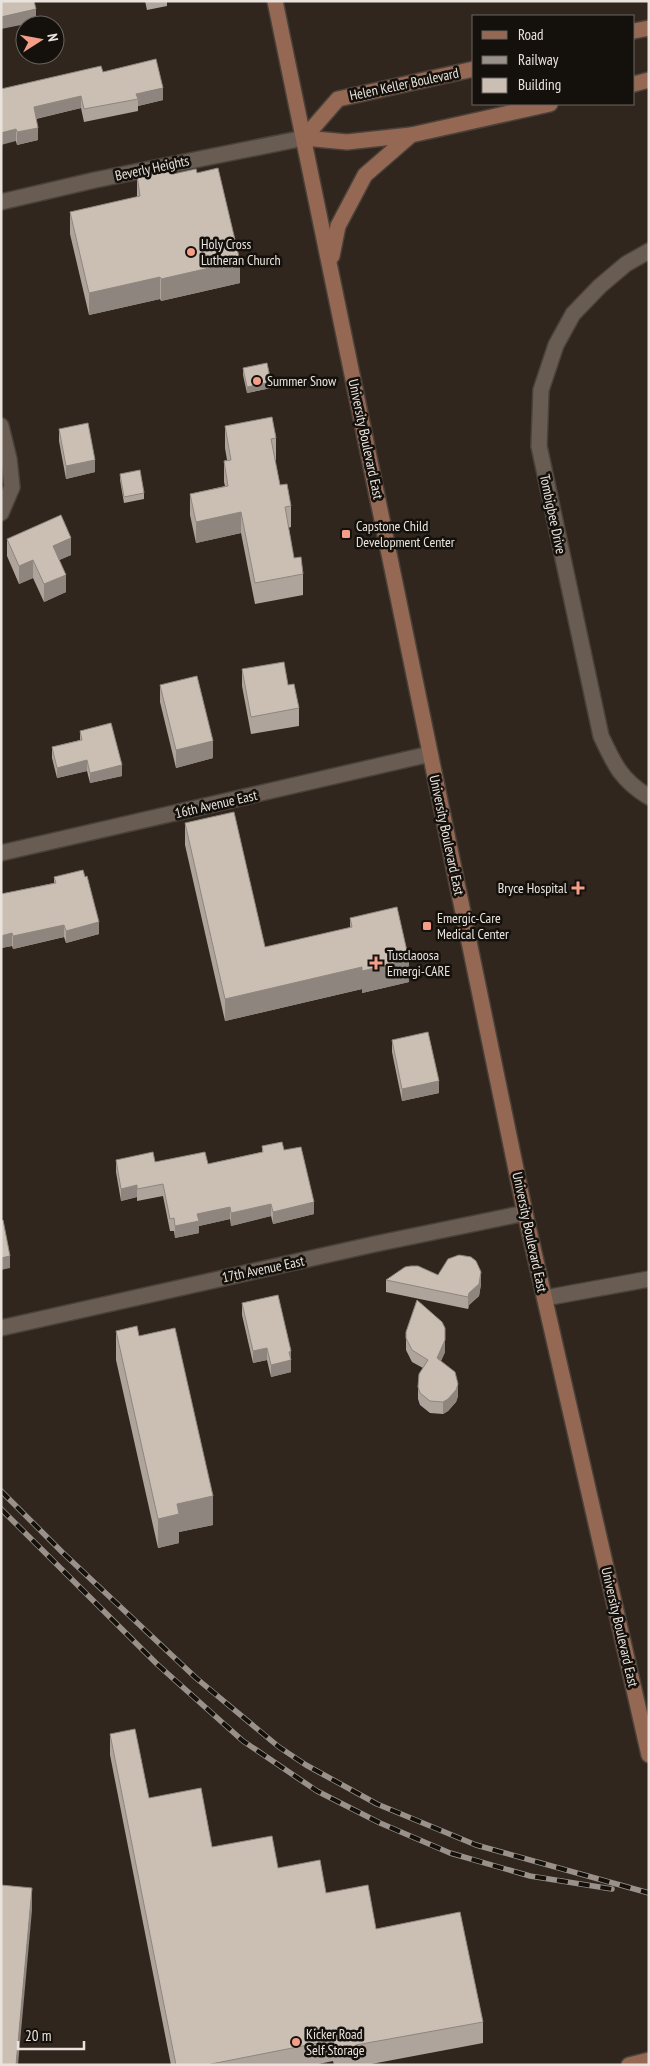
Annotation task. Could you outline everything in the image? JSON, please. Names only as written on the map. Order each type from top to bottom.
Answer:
[{"type":"main road","name":"University Boulevard East","points":[[275,1],[525,1213],[649,1755]]},
{"type":"main road","points":[[635,32],[649,28]]},
{"type":"main road","name":"Helen Keller Boulevard","points":[[304,138],[338,99],[472,69]]},
{"type":"main road","points":[[635,84],[649,80]]},
{"type":"main road","points":[[304,138],[347,142],[411,136],[546,105]]},
{"type":"main road","points":[[330,265],[338,226],[365,175],[411,136]]},
{"type":"main road","points":[[629,2065],[649,2060]]},
{"type":"street","name":"Beverly Heights","points":[[1,202],[95,180],[304,138]]},
{"type":"street","name":"Tombigbee Drive","points":[[649,252],[626,264],[600,286],[574,314],[556,345],[541,390],[539,446],[601,736],[618,771],[638,790],[649,797]]},
{"type":"street","points":[[1,426],[9,460],[12,487],[4,506]]},
{"type":"street","name":"16th Avenue East","points":[[1,853],[430,754]]},
{"type":"street","name":"17th Avenue East","points":[[1,1328],[375,1244],[525,1213]]},
{"type":"street","points":[[545,1298],[649,1279]]},
{"type":"building","points":[[1,1],[34,1],[36,9],[1,17]]},
{"type":"building","points":[[156,59],[163,88],[136,94],[138,99],[84,109],[81,96],[34,107],[38,128],[17,132],[16,129],[1,133],[1,89],[101,66],[103,72]]},
{"type":"building","name":"Holy Cross Lutheran Church","points":[[172,167],[173,174],[196,169],[197,173],[218,168],[240,261],[89,293],[70,212],[140,196],[137,175]]},
{"type":"building","name":"Summer Snow","points":[[267,363],[271,382],[247,387],[243,368]]},
{"type":"building","points":[[272,417],[276,438],[271,439],[280,485],[287,484],[291,506],[285,507],[294,558],[301,557],[303,574],[255,583],[241,512],[196,522],[190,494],[228,486],[224,461],[231,460],[225,426]]},
{"type":"building","points":[[88,423],[95,460],[66,466],[59,429]]},
{"type":"building","points":[[140,470],[144,493],[124,497],[120,474]]},
{"type":"building","points":[[61,515],[71,538],[53,546],[66,575],[44,584],[33,560],[19,566],[7,539]]},
{"type":"building","points":[[284,662],[288,685],[294,684],[299,708],[251,717],[242,669]]},
{"type":"building","points":[[197,676],[213,741],[176,750],[160,685]]},
{"type":"building","points":[[111,723],[122,765],[90,773],[87,760],[57,768],[52,747],[82,740],[80,731]]},
{"type":"building","points":[[234,812],[265,947],[352,927],[350,918],[397,907],[409,960],[362,971],[362,967],[225,999],[185,823]]},
{"type":"building","points":[[83,870],[85,877],[87,876],[99,922],[66,931],[64,925],[13,936],[12,933],[1,936],[1,894],[56,883],[54,877]]},
{"type":"building","points":[[428,1032],[439,1081],[402,1089],[392,1040]]},
{"type":"building","points":[[282,1142],[284,1150],[301,1147],[314,1202],[273,1212],[271,1204],[231,1213],[230,1207],[197,1214],[199,1221],[175,1226],[174,1218],[170,1219],[163,1184],[137,1189],[137,1185],[121,1189],[116,1160],[153,1152],[155,1162],[205,1152],[208,1164],[263,1152],[262,1146]]},
{"type":"building","points":[[3,1220],[10,1256],[1,1258],[1,1221]]},
{"type":"building","points":[[459,1255],[471,1257],[476,1261],[481,1272],[479,1284],[469,1293],[468,1297],[386,1280],[405,1267],[411,1266],[418,1266],[438,1275],[448,1259]]},
{"type":"building","points":[[278,1295],[291,1351],[289,1352],[291,1360],[271,1365],[267,1348],[253,1351],[242,1303]]},
{"type":"building","points":[[417,1300],[442,1322],[445,1328],[445,1340],[437,1358],[455,1372],[458,1384],[456,1390],[443,1402],[430,1401],[420,1393],[418,1387],[419,1374],[428,1360],[412,1350],[406,1338],[406,1332]]},
{"type":"building","points":[[137,1326],[139,1336],[175,1328],[213,1496],[177,1504],[179,1514],[158,1519],[116,1331]]},
{"type":"building","points":[[135,1729],[149,1798],[201,1788],[212,1847],[272,1836],[278,1868],[320,1860],[326,1893],[368,1885],[376,1929],[460,1912],[483,2022],[356,2045],[356,2048],[336,2052],[333,2040],[206,2065],[176,2065],[110,1734]]},
{"type":"building","points":[[1,1885],[32,1888],[16,2065],[1,2065]]},
{"type":"railway","points":[[1,1491],[63,1553],[196,1678],[279,1747],[306,1765],[377,1804],[476,1845],[649,1893]]},
{"type":"railway","points":[[1,1509],[158,1665],[243,1741],[317,1791],[380,1823],[450,1853],[530,1876],[612,1889]]},
{"type":"place","name":"Holy Cross Lutheran Church","points":[[191,252]]},
{"type":"place","name":"Summer Snow","points":[[257,381]]},
{"type":"place","name":"Capstone Child Development Center","points":[[346,534]]},
{"type":"place","name":"Bryce Hospital","points":[[578,888]]},
{"type":"place","name":"Emergic-Care Medical Center","points":[[427,926]]},
{"type":"place","name":"Tusclaoosa Emergi-CARE","points":[[376,963]]},
{"type":"place","name":"Kicker Road Self Storage","points":[[296,2042]]}]
